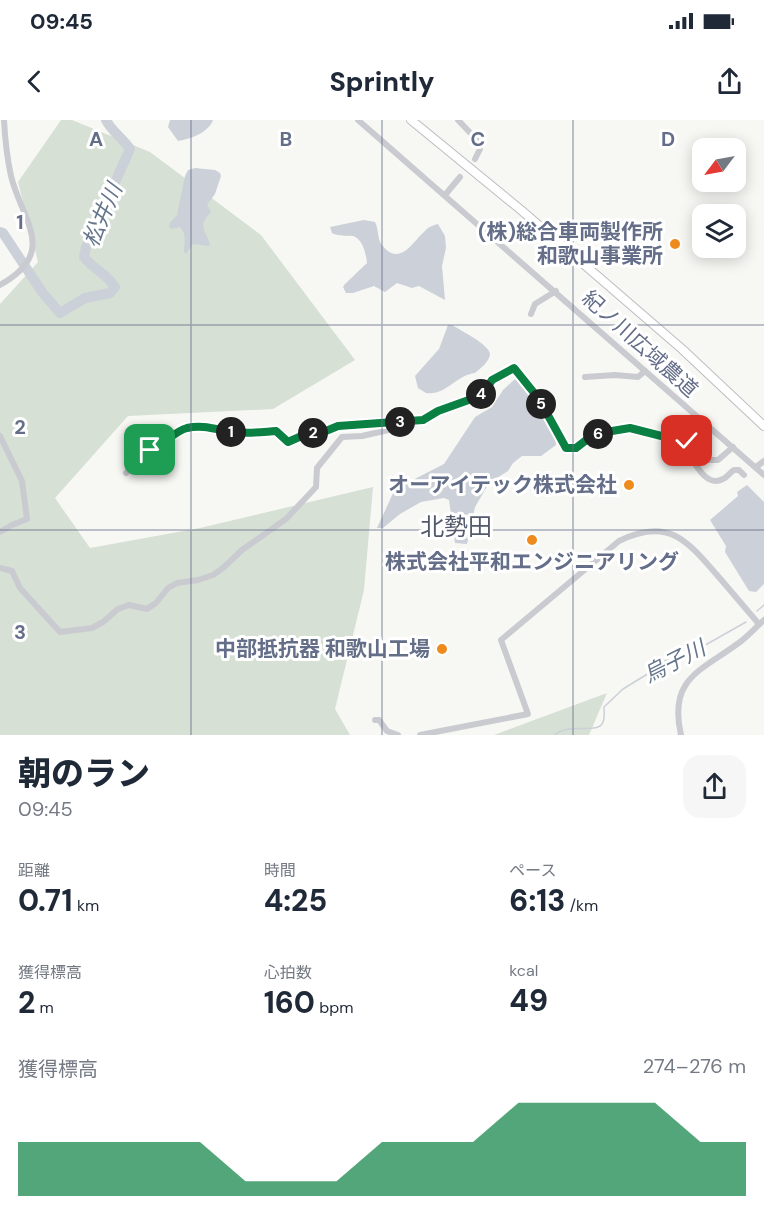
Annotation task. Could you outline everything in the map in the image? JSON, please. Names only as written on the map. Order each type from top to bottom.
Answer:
[{"type":"highway","points":[[411,120],[601,279],[713,377],[764,426]]},
{"type":"street","points":[[0,285],[28,261],[33,233],[11,177],[4,120]]},
{"type":"street","name":"紀ノ川広域農道","points":[[358,120],[764,475]]},
{"type":"street","points":[[458,120],[478,141],[480,150],[475,159]]},
{"type":"street","points":[[444,195],[460,177]]},
{"type":"street","points":[[531,314],[535,304],[556,291]]},
{"type":"street","points":[[0,568],[12,571],[20,588],[60,632],[92,628],[118,609],[129,605],[147,609],[156,603],[168,588],[177,583],[213,575],[242,550],[286,519],[316,487],[317,468],[342,436],[362,436],[384,432],[423,420],[438,411],[477,397],[485,391],[492,380],[514,368],[539,399],[566,448],[576,448],[594,434],[630,428],[681,441],[684,438],[708,460],[718,460],[732,447]]},
{"type":"street","points":[[585,376],[638,377],[645,372]]},
{"type":"street","points":[[126,473],[142,454],[162,445],[172,436],[189,427],[201,426],[240,432],[276,431],[288,442],[306,434],[321,433],[338,426],[423,420]]},
{"type":"street","points":[[0,436],[22,481],[27,519],[0,532]]},
{"type":"street","points":[[681,441],[699,472],[707,478],[721,480],[734,470],[739,470],[744,475]]},
{"type":"street","points":[[756,467],[764,460]]},
{"type":"street","points":[[420,735],[528,714],[501,640],[619,541],[635,533],[650,530],[667,532],[692,546],[762,622],[746,637],[687,681],[678,704],[677,717],[681,735]]},
{"type":"street","points":[[375,720],[379,720],[387,731],[398,735]]},
{"type":"shaded area","points":[[61,120],[72,120],[150,152],[261,235],[355,360],[273,409],[128,416],[55,498],[90,548],[200,528],[373,487],[364,590],[335,709],[350,735],[0,735],[0,304],[38,262],[18,182]]},
{"type":"shaded area","points":[[170,120],[213,120],[208,128],[199,134],[178,141],[168,127]]},
{"type":"shaded area","points":[[195,168],[215,170],[221,176],[215,194],[207,205],[211,212],[203,225],[210,246],[193,244],[186,254],[184,252],[184,233],[180,227],[171,229],[169,227],[177,215],[185,176],[188,170]]},
{"type":"shaded area","points":[[364,220],[375,222],[380,243],[395,254],[406,250],[428,228],[438,224],[445,236],[446,248],[442,266],[445,300],[419,286],[412,288],[397,283],[385,292],[374,286],[346,293],[343,287],[367,263],[366,255],[362,243],[356,238],[332,233],[330,227]]},
{"type":"shaded area","points":[[448,325],[452,325],[480,342],[489,350],[490,357],[475,373],[462,377],[445,389],[426,393],[418,388],[415,376],[439,349]]},
{"type":"shaded area","points":[[515,379],[521,383],[541,409],[552,429],[556,445],[541,456],[522,456],[513,463],[508,471],[489,483],[475,507],[467,544],[455,543],[449,500],[444,498],[421,502],[400,514],[383,528],[377,528],[395,489],[444,464],[475,417],[492,407],[503,390]]},
{"type":"shaded area","points":[[747,485],[764,502],[764,584],[756,592],[749,591],[725,552],[726,546],[710,520],[738,496],[737,492]]},
{"type":"shaded area","points":[[607,693],[589,735],[494,735]]},
{"type":"waterway","name":"松井川","points":[[0,232],[3,233],[42,292],[60,313],[85,298],[110,293],[115,287],[84,257],[86,247],[130,149],[106,120]]},
{"type":"waterway","name":"烏子川","points":[[757,611],[764,605]]},
{"type":"waterway","name":"烏子川","points":[[555,735],[567,729],[600,726],[604,719],[604,707],[623,689],[664,661],[686,656],[746,622]]},
{"type":"place","name":"(株)総合車両製作所 和歌山事業所","points":[[675,244]]},
{"type":"place","name":"オーアイテック株式会社","points":[[629,485]]},
{"type":"place","name":"株式会社平和エンジニアリング","points":[[532,540]]},
{"type":"place","name":"中部抵抗器 和歌山工場","points":[[442,649]]},
{"type":"district","name":"北勢田","points":[[456,527]]},
{"type":"route","points":[[150,450],[189,427],[201,426],[232,432],[276,431],[288,442],[306,434],[321,433],[338,426],[423,420],[438,411],[477,397],[485,391],[492,380],[514,368],[539,399],[566,448],[576,448],[594,434],[630,428],[681,441],[684,438],[687,441]]}]
